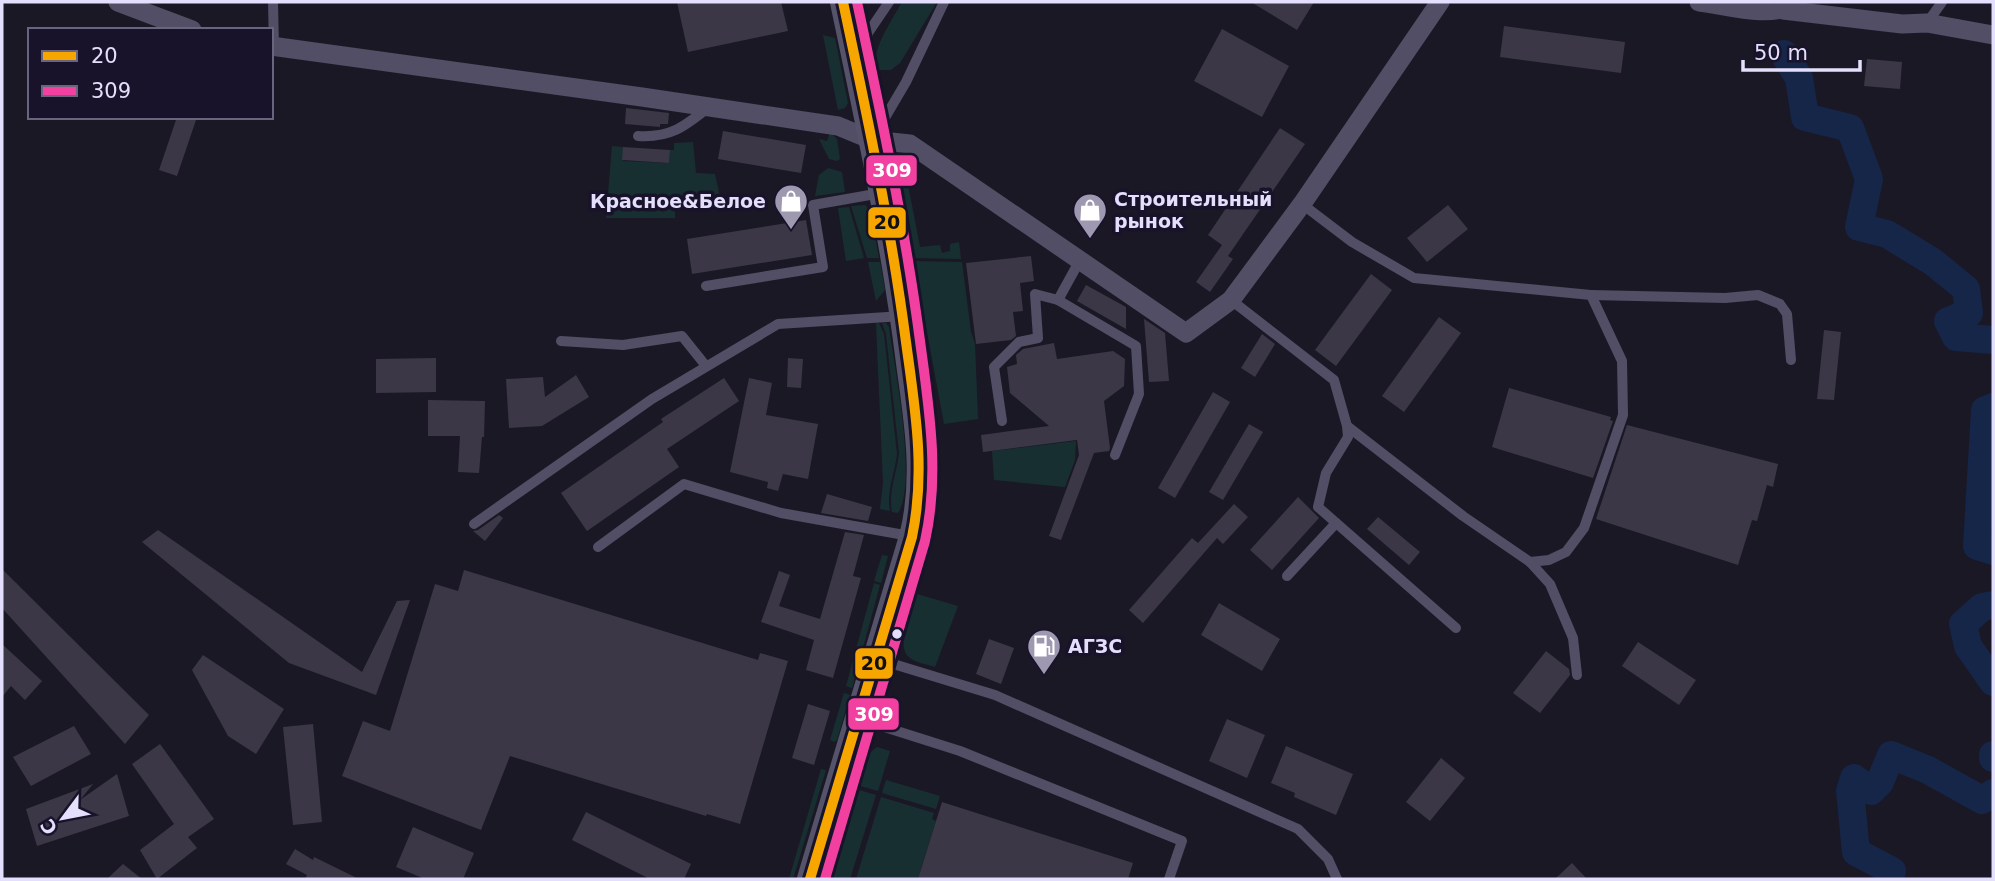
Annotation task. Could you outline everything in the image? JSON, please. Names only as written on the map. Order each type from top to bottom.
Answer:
[{"type":"main road","points":[[810,879],[912,537],[920,499],[921,461],[903,316],[844,2]]},
{"type":"street","points":[[118,2],[187,28]]},
{"type":"street","points":[[273,47],[709,107],[838,127],[872,140],[910,144],[1186,333],[1231,300],[1302,204],[1440,2]]},
{"type":"street","points":[[1699,2],[1758,10],[1790,6],[1902,24],[1927,23],[1993,35]]},
{"type":"lane","points":[[273,2],[273,47]]},
{"type":"lane","points":[[859,78],[862,51],[868,33],[889,2]]},
{"type":"lane","points":[[872,140],[906,82],[944,2]]},
{"type":"lane","points":[[1927,23],[1942,2]]},
{"type":"lane","points":[[638,136],[657,137],[668,134],[709,107]]},
{"type":"lane","points":[[706,286],[823,267],[813,205],[881,193]]},
{"type":"lane","points":[[1302,204],[1352,242],[1414,278],[1591,295],[1725,298],[1758,295],[1780,304],[1787,314],[1791,360]]},
{"type":"lane","points":[[1058,300],[1080,260]]},
{"type":"lane","points":[[1002,421],[994,367],[1019,342],[1038,338],[1035,295],[1058,300],[1136,346],[1139,394],[1115,455]]},
{"type":"lane","points":[[1530,562],[1549,560],[1566,552],[1584,528],[1623,415],[1622,361],[1591,295]]},
{"type":"lane","points":[[1231,300],[1334,380],[1348,437],[1326,473],[1318,507],[1456,628]]},
{"type":"lane","points":[[474,524],[652,399],[778,324],[903,316]]},
{"type":"lane","points":[[561,341],[623,345],[682,336],[706,366]]},
{"type":"lane","points":[[1347,426],[1464,516],[1530,562],[1550,584],[1573,638],[1577,675]]},
{"type":"lane","points":[[597,547],[684,485],[781,513],[912,537]]},
{"type":"lane","points":[[1287,576],[1336,523]]},
{"type":"lane","points":[[876,659],[995,695],[1298,829],[1328,859],[1337,879]]},
{"type":"lane","points":[[859,719],[960,751],[1182,841],[1169,879]]},
{"type":"green space","points":[[902,2],[937,2],[900,63],[891,70],[877,70],[875,63],[879,45]]},
{"type":"green space","points":[[823,35],[835,38],[848,103],[845,108],[838,110]]},
{"type":"green space","points":[[830,132],[837,139],[840,159],[837,161],[829,159],[819,139],[827,141]]},
{"type":"green space","points":[[693,142],[696,173],[715,174],[720,197],[675,197],[675,218],[606,218],[612,146],[623,147],[623,161],[669,163],[670,150],[674,150],[674,143]]},
{"type":"green space","points":[[902,155],[916,159],[905,169],[920,247],[940,245],[942,253],[950,251],[950,244],[959,242],[961,259],[913,258],[896,162]]},
{"type":"green space","points":[[828,168],[842,172],[845,192],[815,196],[819,175]]},
{"type":"green space","points":[[865,205],[870,210],[879,258],[867,258],[851,206]]},
{"type":"green space","points":[[849,207],[864,258],[846,261],[838,208]]},
{"type":"green space","points":[[914,261],[962,262],[975,344],[978,419],[944,424]]},
{"type":"green space","points":[[868,262],[880,262],[885,290],[876,301]]},
{"type":"green space","points":[[876,323],[879,323],[884,334],[897,454],[890,490],[890,511],[880,509],[883,483]]},
{"type":"green space","points":[[882,323],[889,327],[903,423],[906,476],[904,498],[898,513],[892,512],[891,505],[899,453],[886,334]]},
{"type":"green space","points":[[1076,441],[1075,460],[1065,487],[994,480],[992,451]]},
{"type":"green space","points":[[882,555],[888,556],[881,583],[874,581]]},
{"type":"green space","points":[[874,583],[880,585],[852,688],[846,686]]},
{"type":"green space","points":[[917,594],[958,606],[935,667],[914,661],[905,652],[904,636]]},
{"type":"green space","points":[[844,693],[850,695],[837,740],[834,742],[830,740]]},
{"type":"green space","points":[[877,747],[890,751],[878,791],[857,785],[866,756]]},
{"type":"green space","points":[[821,769],[826,770],[793,879],[789,879]]},
{"type":"green space","points":[[886,780],[940,796],[936,809],[882,793]]},
{"type":"green space","points":[[856,789],[876,795],[850,879],[830,879]]},
{"type":"green space","points":[[881,797],[934,813],[932,819],[936,821],[918,879],[856,879]]},
{"type":"building","points":[[677,2],[781,2],[788,31],[688,52]]},
{"type":"building","points":[[1251,2],[1314,2],[1297,30]]},
{"type":"building","points":[[1504,26],[1625,42],[1621,73],[1500,57]]},
{"type":"building","points":[[1222,29],[1289,66],[1262,117],[1194,81]]},
{"type":"building","points":[[1867,59],[1902,62],[1900,89],[1864,86]]},
{"type":"building","points":[[626,108],[669,113],[668,124],[660,124],[660,127],[625,124]]},
{"type":"building","points":[[176,119],[196,119],[177,176],[159,170]]},
{"type":"building","points":[[1280,128],[1305,144],[1228,256],[1233,259],[1210,292],[1196,282],[1222,245],[1208,235]]},
{"type":"building","points":[[723,131],[806,145],[801,173],[718,159]]},
{"type":"building","points":[[623,147],[670,150],[669,163],[622,160]]},
{"type":"building","points":[[1448,205],[1468,229],[1427,262],[1407,238]]},
{"type":"building","points":[[806,220],[812,255],[692,274],[687,239]]},
{"type":"building","points":[[1031,256],[1034,281],[1020,283],[1023,311],[1013,312],[1016,336],[1011,340],[976,344],[966,263]]},
{"type":"building","points":[[1371,274],[1392,290],[1336,366],[1315,350]]},
{"type":"building","points":[[1086,285],[1126,307],[1126,329],[1077,301]]},
{"type":"building","points":[[1439,317],[1461,333],[1404,412],[1382,396]]},
{"type":"building","points":[[1144,319],[1165,333],[1169,381],[1149,382]]},
{"type":"building","points":[[1824,330],[1841,332],[1834,400],[1817,399]]},
{"type":"building","points":[[1262,334],[1275,344],[1255,377],[1241,368]]},
{"type":"building","points":[[1054,343],[1057,359],[1113,351],[1125,359],[1124,386],[1104,401],[1109,451],[1094,453],[1061,540],[1049,536],[1079,455],[1077,440],[983,452],[981,435],[1049,426],[1010,393],[1007,367],[1017,364],[1016,355],[1023,349]]},
{"type":"building","points":[[436,358],[436,392],[376,393],[376,359]]},
{"type":"building","points":[[788,358],[803,359],[801,388],[787,387]]},
{"type":"building","points":[[576,375],[589,397],[542,426],[509,428],[506,379],[543,377],[545,397]]},
{"type":"building","points":[[724,378],[739,401],[667,449],[679,467],[587,531],[561,493],[663,422],[661,419]]},
{"type":"building","points":[[749,378],[772,383],[766,415],[818,424],[808,479],[783,474],[778,491],[767,488],[768,482],[730,472]]},
{"type":"building","points":[[1509,388],[1611,417],[1610,420],[1613,421],[1593,478],[1492,447]]},
{"type":"building","points":[[1213,392],[1230,402],[1175,498],[1158,488]]},
{"type":"building","points":[[428,400],[485,401],[479,473],[458,472],[460,436],[428,436]]},
{"type":"building","points":[[1249,424],[1263,432],[1223,500],[1209,492]]},
{"type":"building","points":[[1627,425],[1778,464],[1773,487],[1767,485],[1757,521],[1752,520],[1738,565],[1596,519]]},
{"type":"building","points":[[827,494],[872,507],[868,521],[821,513]]},
{"type":"building","points":[[1298,497],[1319,518],[1272,570],[1250,550]]},
{"type":"building","points":[[1234,504],[1248,517],[1223,544],[1217,538],[1143,623],[1129,610],[1192,538],[1198,543]]},
{"type":"building","points":[[499,515],[503,518],[485,541],[473,531],[478,530]]},
{"type":"building","points":[[1378,517],[1420,552],[1409,565],[1367,529]]},
{"type":"building","points":[[158,530],[362,672],[397,601],[410,600],[376,695],[289,663],[142,542]]},
{"type":"building","points":[[845,532],[864,535],[853,576],[861,578],[833,678],[806,670],[814,640],[761,622],[779,571],[790,575],[779,606],[820,619]]},
{"type":"building","points":[[2,569],[149,715],[125,744],[2,608]]},
{"type":"building","points":[[464,570],[758,660],[760,653],[788,661],[740,824],[510,756],[481,830],[342,776],[363,721],[390,731],[435,584],[458,591]]},
{"type":"building","points":[[1219,603],[1280,639],[1262,671],[1201,635]]},
{"type":"building","points":[[989,639],[1014,648],[1001,684],[976,674]]},
{"type":"building","points":[[1638,642],[1696,680],[1679,705],[1622,666]]},
{"type":"building","points":[[2,644],[42,681],[25,700],[11,686],[2,697]]},
{"type":"building","points":[[1546,651],[1569,669],[1570,675],[1540,713],[1513,693]]},
{"type":"building","points":[[203,655],[284,709],[256,754],[228,736],[192,670]]},
{"type":"building","points":[[808,704],[830,711],[814,765],[792,758]]},
{"type":"building","points":[[1227,719],[1265,735],[1247,778],[1209,761]]},
{"type":"building","points":[[313,724],[322,822],[293,825],[283,727]]},
{"type":"building","points":[[74,726],[91,754],[31,786],[13,757]]},
{"type":"building","points":[[160,744],[214,819],[188,837],[197,848],[157,879],[140,850],[174,824],[132,764]]},
{"type":"building","points":[[1286,746],[1353,774],[1336,815],[1294,797],[1295,793],[1271,783]]},
{"type":"building","points":[[1441,758],[1465,778],[1430,821],[1406,802]]},
{"type":"building","points":[[117,774],[129,816],[37,846],[26,809],[93,784],[80,800]]},
{"type":"building","points":[[942,802],[1133,863],[1128,879],[918,879]]},
{"type":"building","points":[[586,812],[691,864],[684,879],[650,879],[572,840]]},
{"type":"building","points":[[413,827],[474,853],[463,879],[425,879],[396,867]]},
{"type":"building","points":[[295,849],[313,860],[314,857],[359,879],[305,879],[307,875],[286,864]]},
{"type":"building","points":[[1572,863],[1587,879],[1555,879]]},
{"type":"building","points":[[123,864],[142,879],[107,879]]},
{"type":"waterway","points":[[1784,54],[1799,78],[1805,117],[1850,128],[1869,179],[1859,227],[1887,234],[1933,262],[1966,289],[1969,313],[1948,321],[1956,337],[1993,340]]},
{"type":"waterway","points":[[1993,407],[1985,410],[1977,546],[1993,551]]},
{"type":"waterway","points":[[1993,605],[1982,607],[1963,624],[1968,646],[1993,682]]},
{"type":"waterway","points":[[1889,879],[1892,871],[1856,852],[1850,791],[1854,778],[1871,791],[1880,782],[1891,755],[1928,770],[1982,800],[1993,793]]},
{"type":"transit line","name":"20","points":[[810,879],[912,537],[919,464],[916,415],[893,256],[843,2]]},
{"type":"transit line","name":"309","points":[[825,879],[925,541],[932,491],[929,416],[914,298],[892,171],[857,2]]},
{"type":"place","name":"Красное&Белое","points":[[791,231]]},
{"type":"place","name":"Строительный рынок","points":[[1090,240]]},
{"type":"place","name":"АГЗС","points":[[1044,676]]}]
